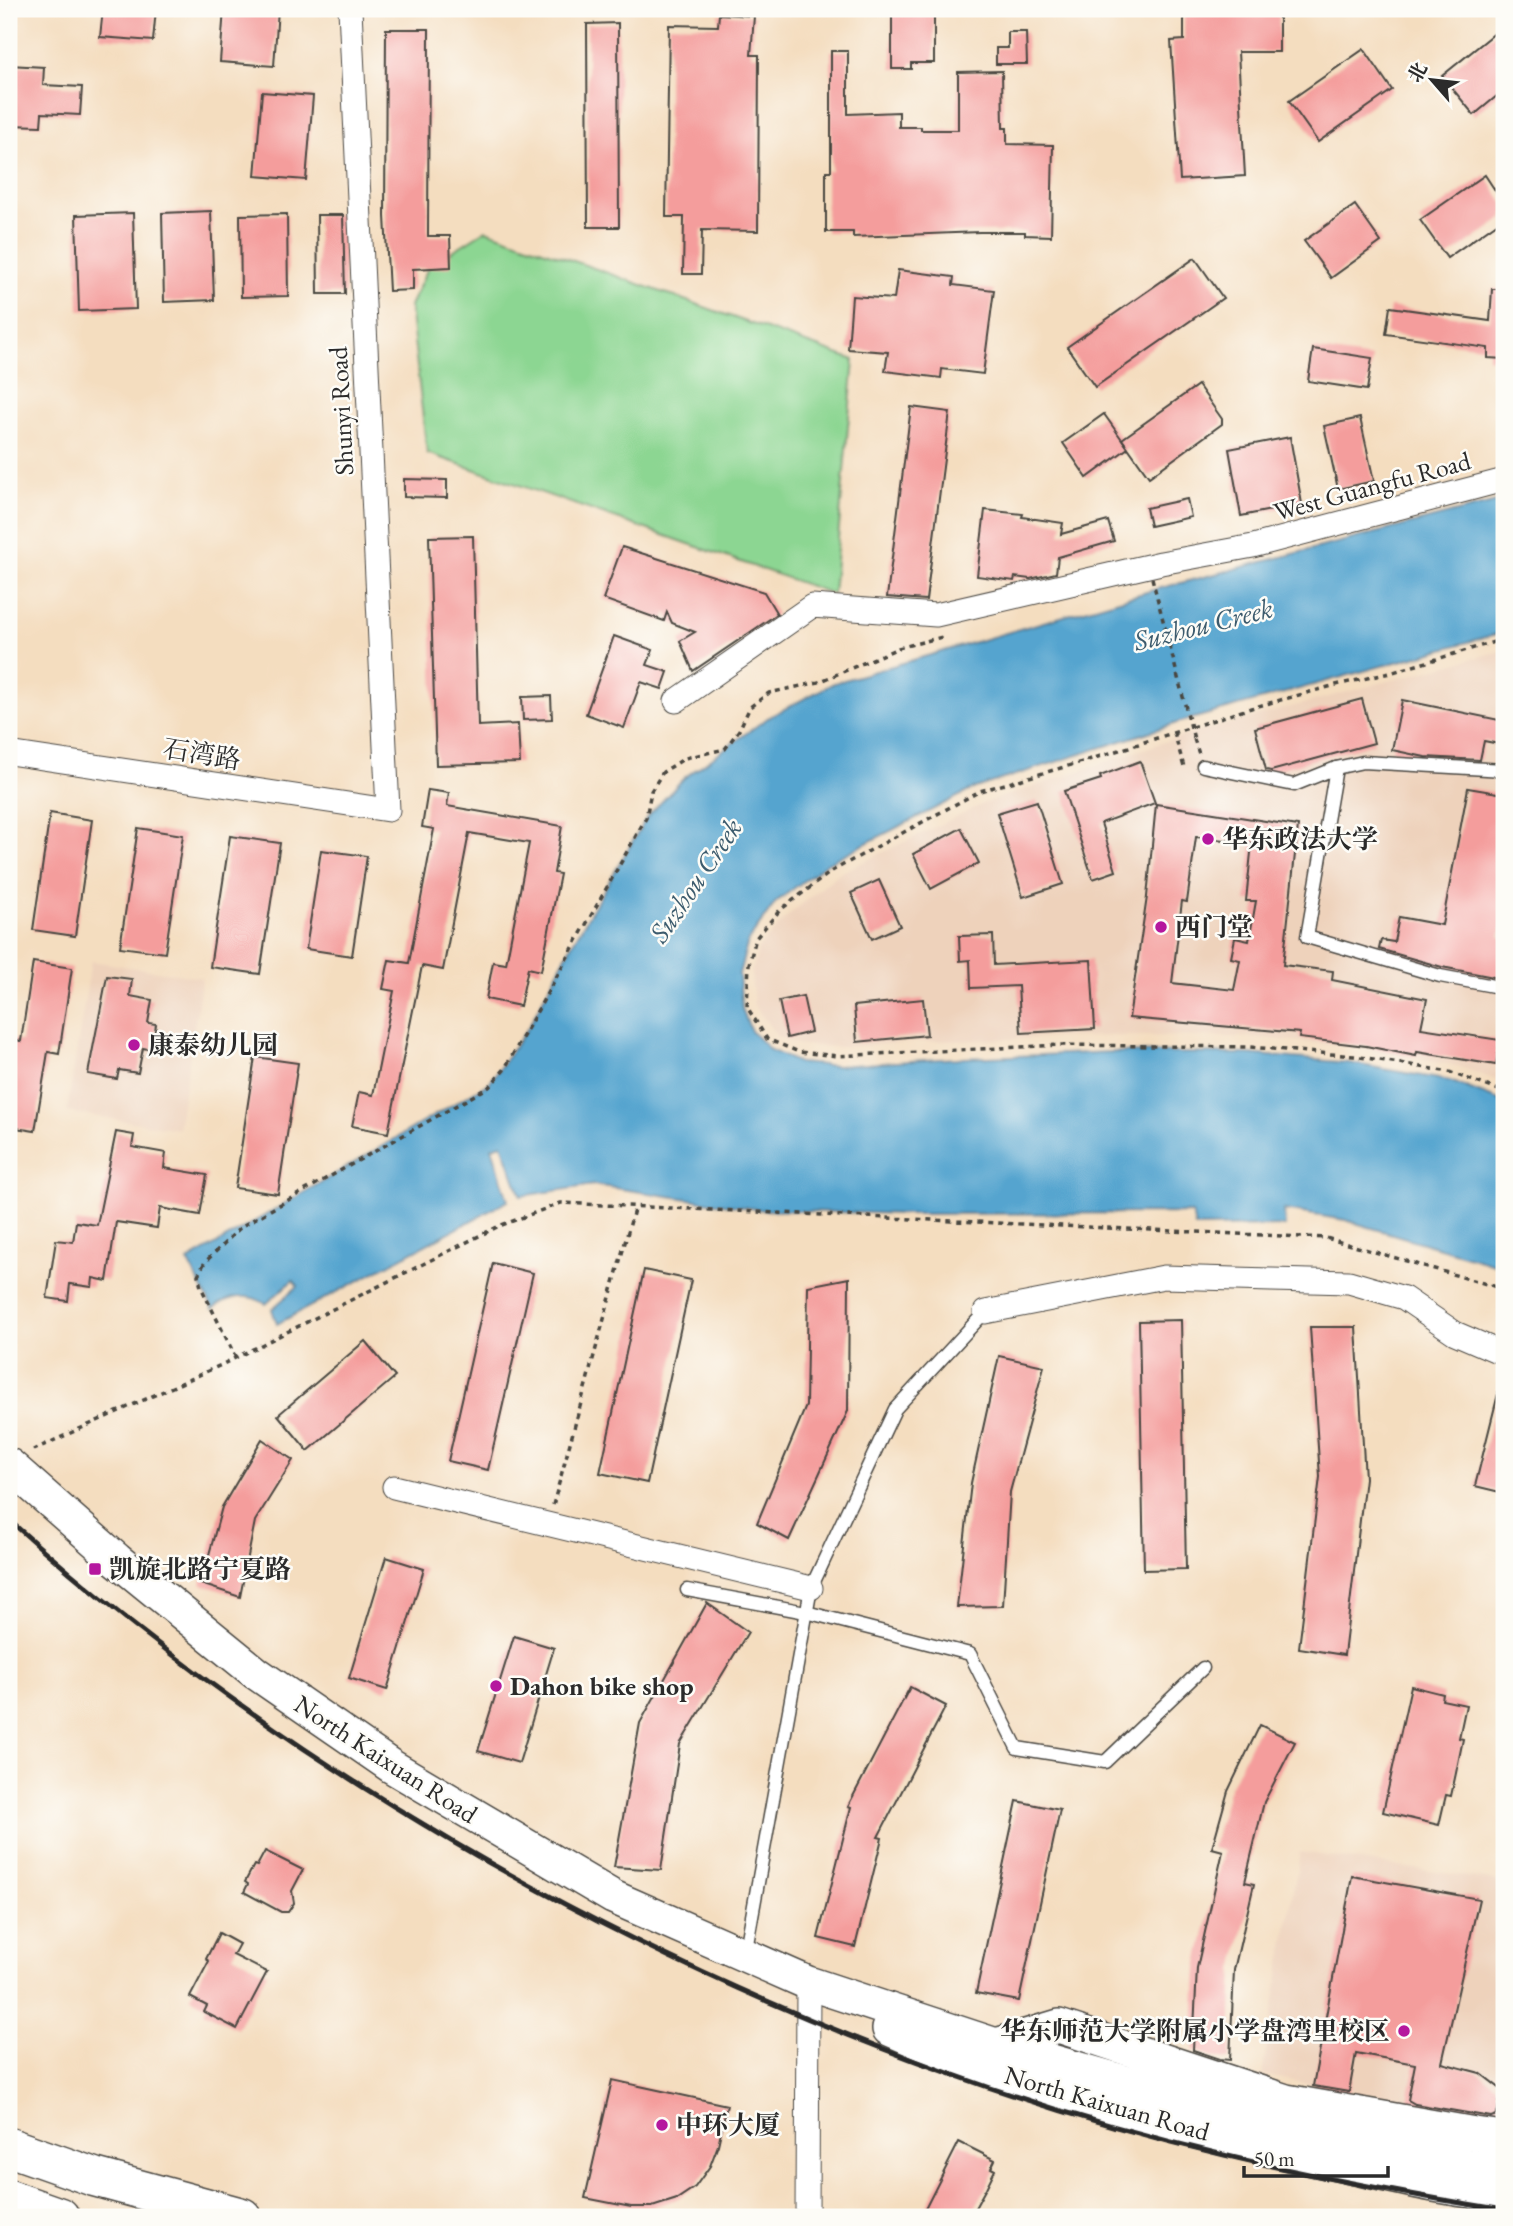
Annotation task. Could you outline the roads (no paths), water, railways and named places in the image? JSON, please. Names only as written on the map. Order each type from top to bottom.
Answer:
[{"type":"highway","points":[[9,2147],[94,2177],[243,2217]]},
{"type":"highway","points":[[9,2170],[53,2187],[153,2217]]},
{"type":"highway","points":[[9,2199],[60,2217]]},
{"type":"street","name":"Shunyi Road","points":[[350,9],[388,810]]},
{"type":"street","name":"West Guangfu Road","points":[[676,701],[812,606],[936,615],[1161,563],[1253,546],[1504,480]]},
{"type":"street","name":"石湾路","points":[[9,753],[388,810]]},
{"type":"street","points":[[985,1312],[1164,1277],[1349,1282],[1404,1298],[1455,1333],[1504,1354]]},
{"type":"street","name":"North Kaixuan Road","points":[[21,1458],[117,1560],[256,1673],[391,1766],[613,1897],[808,1983],[996,2045],[1059,2026],[1286,2101],[1504,2138]]},
{"type":"street","points":[[394,1487],[811,1588]]},
{"type":"street","points":[[807,2217],[808,1983]]},
{"type":"street","name":"North Kaixuan Road","points":[[808,1983],[854,2014],[946,2055],[1104,2106],[1277,2151],[1468,2192],[1504,2195]]},
{"type":"street","points":[[996,2045],[1278,2126],[1469,2166],[1504,2170]]},
{"type":"lane","points":[[1203,766],[1294,785],[1336,768],[1363,762],[1504,770]]},
{"type":"lane","points":[[1336,768],[1307,937],[1440,976],[1504,988]]},
{"type":"lane","points":[[745,1955],[811,1588],[895,1409],[985,1312]]},
{"type":"lane","points":[[687,1590],[806,1612],[970,1654],[1017,1748],[1105,1762],[1203,1668]]},
{"type":"water","name":"Suzhou Creek","points":[[1504,500],[1504,632],[1180,722],[975,788],[827,863],[776,902],[748,941],[739,974],[742,1009],[751,1031],[770,1050],[799,1063],[837,1066],[1114,1052],[1248,1054],[1350,1063],[1450,1081],[1504,1102],[1504,1267],[1345,1220],[1284,1210],[1285,1226],[1195,1227],[1192,1213],[905,1214],[763,1210],[594,1185],[521,1196],[502,1144],[492,1147],[508,1201],[277,1324],[272,1309],[298,1286],[293,1280],[266,1304],[252,1298],[239,1297],[213,1309],[188,1261],[489,1083],[529,1026],[572,944],[647,817],[684,778],[769,717],[834,683],[1157,589]]},
{"type":"railway","points":[[9,1520],[113,1609],[223,1692],[336,1770],[453,1842],[573,1909],[697,1970],[823,2025],[951,2074],[1087,2118],[1155,2138],[1294,2171],[1504,2210]]},
{"type":"place","name":"华东政法大学","points":[[1208,839]]},
{"type":"place","name":"西门堂","points":[[1161,927]]},
{"type":"place","name":"康泰幼儿园","points":[[134,1045]]},
{"type":"place","name":"凯旋北路宁夏路","points":[[95,1569]]},
{"type":"place","name":"Dahon bike shop","points":[[496,1686]]},
{"type":"place","name":"华东师范大学附属小学盘湾里校区","points":[[1404,2031]]},
{"type":"place","name":"中环大厦","points":[[662,2125]]}]
